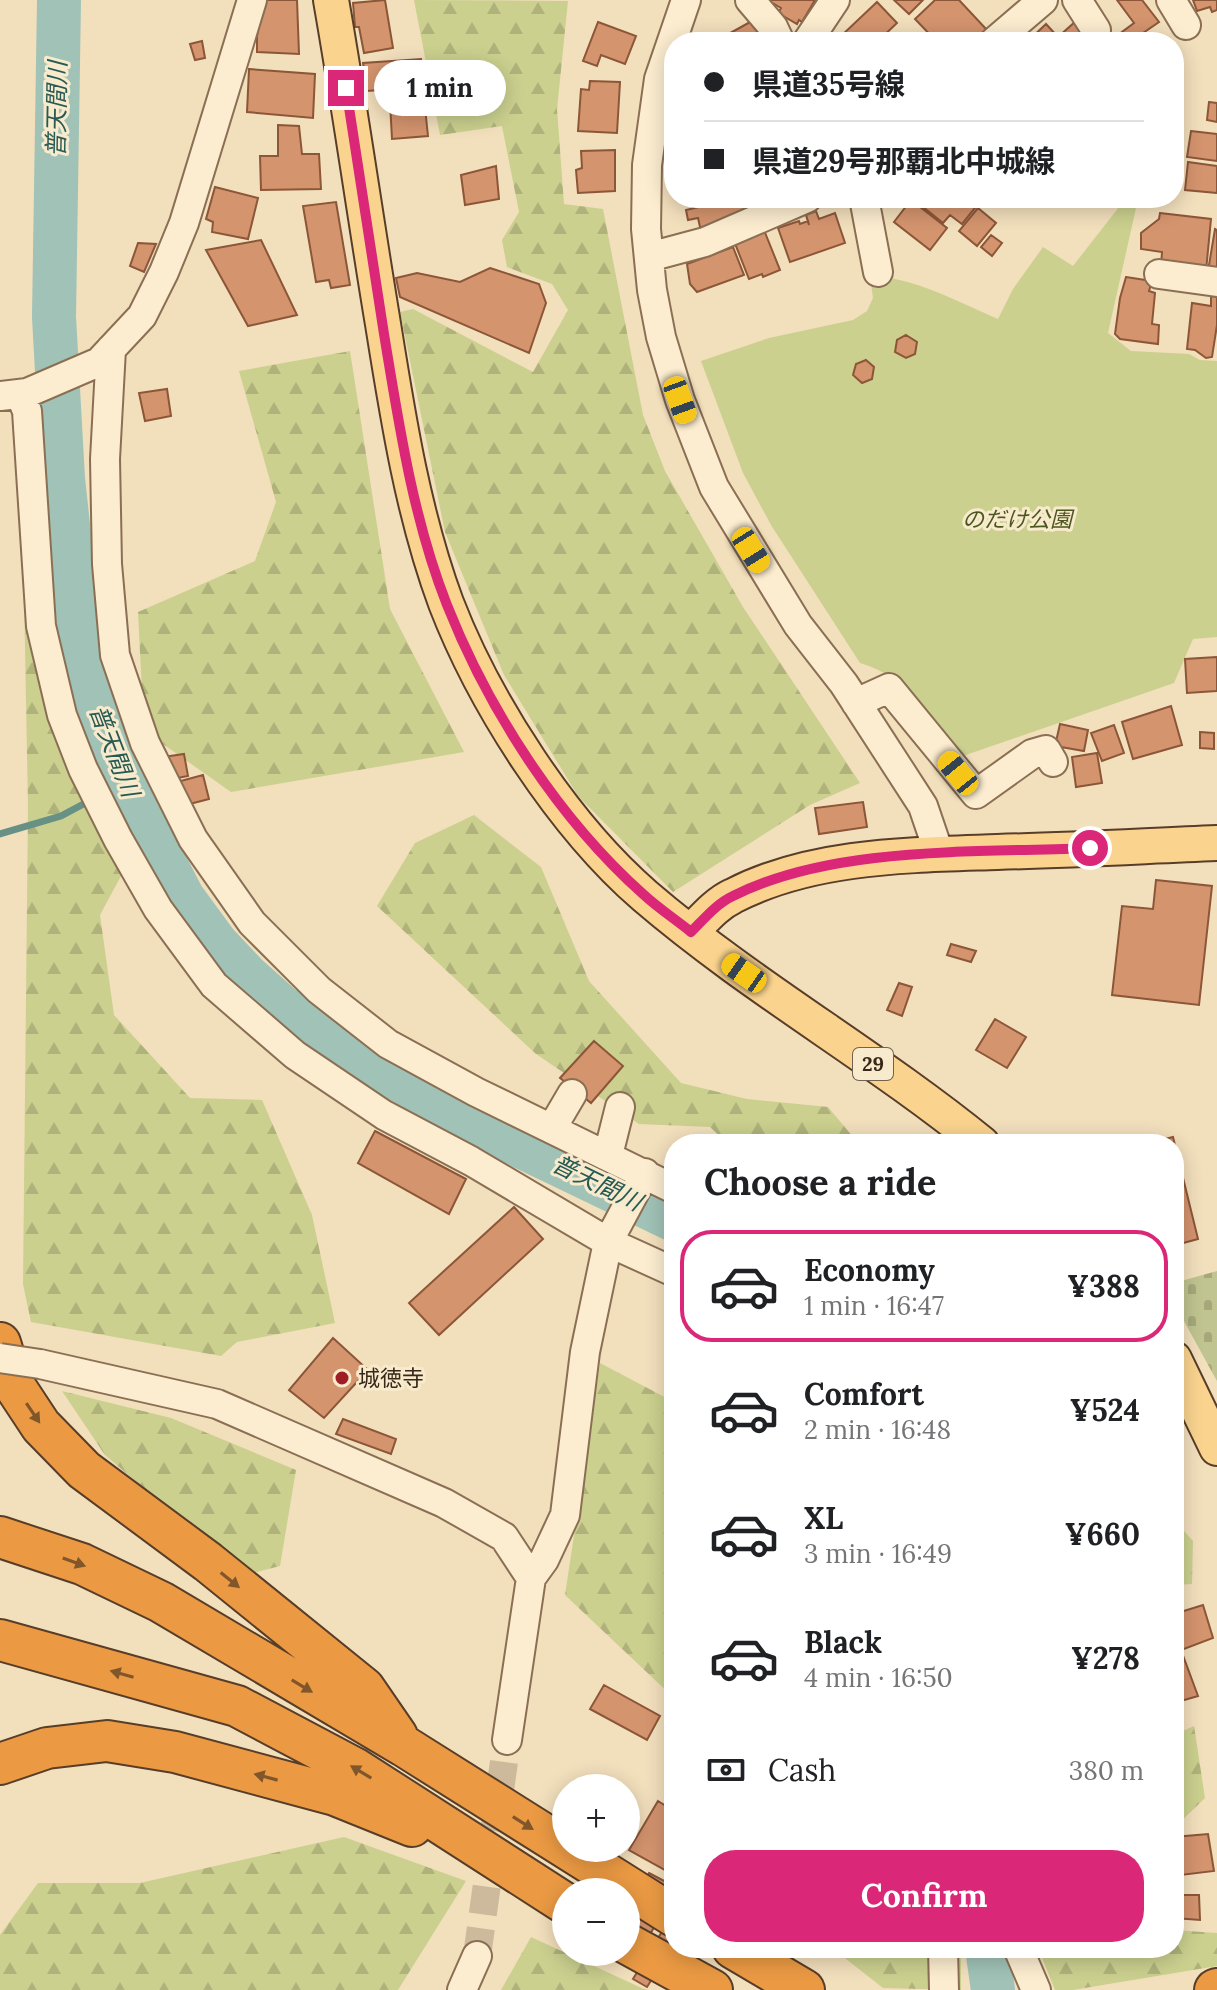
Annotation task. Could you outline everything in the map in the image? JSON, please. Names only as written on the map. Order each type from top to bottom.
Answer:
[{"type":"highway","points":[[0,1343],[12,1382],[41,1426],[84,1470],[208,1562],[364,1688],[404,1746]]},
{"type":"highway","points":[[0,1537],[82,1564],[161,1602],[404,1746],[664,1910]]},
{"type":"highway","points":[[0,1640],[237,1706],[356,1769],[552,1895]]},
{"type":"highway","points":[[0,1764],[47,1748],[107,1741],[175,1752],[335,1795],[497,1860]]},
{"type":"highway","points":[[640,1951],[712,1990]]},
{"type":"highway","points":[[750,1958],[804,1990]]},
{"type":"main road","name":"29","points":[[331,0],[394,393],[423,532],[447,605],[500,713],[548,788],[599,851],[643,894],[763,986],[933,1104],[970,1134]]},
{"type":"main road","points":[[691,932],[709,913],[731,897],[822,866],[939,853],[1217,843]]},
{"type":"main road","points":[[1184,1380],[1217,1448]]},
{"type":"street","points":[[252,0],[184,223],[142,316],[105,356],[16,394],[27,411],[41,626],[62,715],[89,783],[158,909],[214,985],[295,1055],[384,1115],[471,1161],[608,1242],[664,1267]]},
{"type":"street","points":[[675,32],[686,0]]},
{"type":"street","points":[[750,0],[775,32]]},
{"type":"street","points":[[814,32],[835,0]]},
{"type":"street","points":[[1006,32],[1043,0]]},
{"type":"street","points":[[1077,0],[1096,30]]},
{"type":"street","points":[[1171,0],[1186,25]]},
{"type":"street","points":[[664,64],[659,79],[647,165],[646,229],[652,290],[661,337],[680,400],[714,487],[798,625],[856,703],[923,806],[939,853]]},
{"type":"street","points":[[649,257],[705,242],[784,208]]},
{"type":"street","points":[[866,208],[878,272]]},
{"type":"street","points":[[1159,274],[1217,282]]},
{"type":"street","points":[[105,356],[107,564],[115,655],[145,743],[193,839],[252,923],[319,990],[388,1044],[476,1092],[664,1184]]},
{"type":"street","points":[[856,703],[889,688],[976,794],[1032,754],[1046,750],[1053,762]]},
{"type":"street","points":[[552,1128],[572,1094]]},
{"type":"street","points":[[608,1155],[620,1107]]},
{"type":"street","points":[[507,1740],[531,1578],[544,1560],[565,1515],[585,1352],[608,1242],[645,1174]]},
{"type":"street","points":[[0,1358],[40,1364],[217,1404],[444,1503],[504,1537],[531,1578]]},
{"type":"street","points":[[462,1990],[477,1956]]},
{"type":"street","points":[[943,1958],[944,1990]]},
{"type":"street","points":[[1022,1958],[1036,1990]]},
{"type":"green space","points":[[414,0],[568,1],[557,109],[564,204],[603,209],[643,415],[665,471],[743,607],[860,783],[810,805],[673,892],[578,796],[504,675],[445,532],[400,312],[413,309],[533,372],[568,310],[552,284],[507,267],[502,240],[519,212],[502,126],[440,135]]},
{"type":"green space","name":"のだけ公園","points":[[1118,208],[1136,208],[1108,333],[1131,351],[1189,354],[1200,360],[1217,361],[1217,637],[1193,639],[1174,683],[960,757],[929,714],[906,689],[892,678],[860,663],[771,525],[743,473],[701,361],[769,338],[853,320],[867,311],[873,298],[870,276],[919,286],[998,319],[1013,289],[1043,247],[1073,266]]},
{"type":"green space","points":[[350,351],[390,609],[464,752],[231,792],[153,737],[142,692],[138,612],[255,561],[276,502],[239,371]]},
{"type":"green space","points":[[23,541],[52,547],[73,703],[135,850],[100,915],[114,1015],[190,1098],[262,1100],[312,1215],[335,1323],[237,1342],[221,1356],[31,1322],[23,1284],[28,807]]},
{"type":"green space","points":[[474,815],[541,867],[589,981],[681,1083],[747,1099],[828,1107],[851,1134],[717,1134],[710,1127],[639,1124],[536,1054],[377,906],[415,843]]},
{"type":"green space","points":[[1217,1271],[1217,1381],[1184,1321],[1184,1280]]},
{"type":"green space","points":[[600,1363],[664,1397],[664,1689],[565,1595]]},
{"type":"green space","points":[[62,1391],[171,1418],[296,1470],[280,1566],[245,1575],[105,1455]]},
{"type":"green space","points":[[1184,1531],[1193,1541],[1192,1584],[1184,1584]]},
{"type":"green space","points":[[1194,1726],[1205,1798],[1184,1818],[1184,1730]]},
{"type":"green space","points":[[344,1837],[466,1881],[398,1990],[0,1990],[0,1935],[38,1883],[140,1883]]},
{"type":"green space","points":[[1184,1931],[1217,1933],[1217,1966],[1073,1990],[1055,1990],[1042,1958],[1184,1958]]},
{"type":"green space","points":[[531,1937],[552,1947],[552,1966],[594,1966],[646,1990],[501,1990]]},
{"type":"green space","points":[[845,1958],[961,1958],[961,1990],[883,1988]]},
{"type":"building","points":[[264,0],[297,0],[299,54],[257,52]]},
{"type":"building","points":[[385,0],[393,48],[364,53],[359,27],[355,27],[353,3]]},
{"type":"building","points":[[767,0],[815,0],[802,22],[799,20],[797,24],[778,13],[781,8]]},
{"type":"building","points":[[894,0],[923,0],[909,14]]},
{"type":"building","points":[[935,0],[959,0],[987,30],[927,32],[915,19]]},
{"type":"building","points":[[1117,0],[1142,0],[1159,22],[1144,32],[1122,32],[1134,23]]},
{"type":"building","points":[[1193,0],[1217,0],[1217,10],[1212,12],[1210,7],[1197,11]]},
{"type":"building","points":[[877,2],[897,23],[888,32],[845,32]]},
{"type":"building","points":[[752,21],[757,32],[732,32]]},
{"type":"building","points":[[1076,21],[1086,32],[1064,32]]},
{"type":"building","points":[[598,22],[636,36],[625,64],[601,55],[597,66],[583,61]]},
{"type":"building","points":[[1046,24],[1053,32],[1038,32]]},
{"type":"building","points":[[202,41],[205,58],[195,60],[190,44]]},
{"type":"building","points":[[421,59],[424,87],[367,91],[363,63]]},
{"type":"building","points":[[249,69],[315,74],[313,118],[247,112]]},
{"type":"building","points":[[590,81],[620,82],[617,133],[578,131],[581,89],[589,90]]},
{"type":"building","points":[[424,98],[428,136],[392,139],[390,102]]},
{"type":"building","points":[[1209,102],[1217,103],[1217,122],[1207,120]]},
{"type":"building","points":[[278,125],[299,126],[302,154],[319,154],[321,189],[261,190],[260,156],[278,156]]},
{"type":"building","points":[[1191,131],[1217,134],[1217,161],[1187,157]]},
{"type":"building","points":[[615,150],[615,191],[578,193],[576,170],[582,168],[581,151]]},
{"type":"building","points":[[1188,162],[1217,166],[1217,193],[1185,190]]},
{"type":"building","points":[[496,166],[499,199],[465,205],[461,175]]},
{"type":"building","points":[[215,187],[258,198],[248,239],[212,232],[213,222],[206,219]]},
{"type":"building","points":[[336,202],[350,285],[331,288],[329,280],[316,282],[303,206]]},
{"type":"building","points":[[745,208],[747,217],[705,232],[698,218],[688,220],[686,210]]},
{"type":"building","points":[[905,208],[921,208],[947,228],[930,250],[894,222]]},
{"type":"building","points":[[924,208],[975,208],[962,224],[950,215],[943,223]]},
{"type":"building","points":[[978,208],[996,223],[977,246],[959,231]]},
{"type":"building","points":[[816,211],[819,219],[835,213],[845,243],[790,262],[778,228],[808,221],[806,215]]},
{"type":"building","points":[[1160,213],[1211,219],[1206,271],[1161,266],[1162,252],[1141,249],[1141,233],[1159,219]]},
{"type":"building","points":[[764,230],[780,270],[749,279],[734,241]]},
{"type":"building","points":[[1217,230],[1217,272],[1208,271]]},
{"type":"building","points":[[991,235],[1002,243],[992,256],[981,247]]},
{"type":"building","points":[[261,240],[297,315],[248,326],[206,250]]},
{"type":"building","points":[[138,243],[156,244],[144,272],[130,266]]},
{"type":"building","points":[[733,247],[744,275],[697,292],[690,284],[687,264]]},
{"type":"building","points":[[490,268],[539,284],[546,303],[529,353],[400,297],[396,278],[417,273],[460,282]]},
{"type":"building","points":[[1126,277],[1152,281],[1149,291],[1155,293],[1152,324],[1159,325],[1158,344],[1120,339],[1115,334]]},
{"type":"building","points":[[1211,296],[1217,297],[1217,325],[1212,357],[1206,358],[1195,350],[1187,349],[1192,303],[1211,306]]},
{"type":"building","points":[[906,335],[917,342],[915,354],[906,358],[895,352],[897,340]]},
{"type":"building","points":[[866,360],[874,367],[872,379],[862,383],[853,375],[856,364]]},
{"type":"building","points":[[167,389],[171,416],[145,421],[139,393]]},
{"type":"building","points":[[1217,657],[1217,691],[1187,693],[1185,659]]},
{"type":"building","points":[[1171,706],[1182,745],[1133,759],[1122,722]]},
{"type":"building","points":[[1060,724],[1088,730],[1084,751],[1055,746]]},
{"type":"building","points":[[1114,725],[1124,753],[1102,761],[1091,733]]},
{"type":"building","points":[[1200,732],[1214,733],[1214,749],[1200,748]]},
{"type":"building","points":[[1097,753],[1102,783],[1076,787],[1072,757]]},
{"type":"building","points":[[184,754],[188,776],[167,780],[163,757]]},
{"type":"building","points":[[203,775],[209,799],[182,806],[177,782]]},
{"type":"building","points":[[863,802],[867,827],[819,834],[815,808]]},
{"type":"building","points":[[1156,880],[1212,886],[1199,1005],[1112,995],[1122,906],[1153,909]]},
{"type":"building","points":[[951,944],[976,951],[971,962],[947,955]]},
{"type":"building","points":[[899,983],[912,987],[902,1016],[887,1010]]},
{"type":"building","points":[[995,1019],[1026,1037],[1007,1068],[976,1050]]},
{"type":"building","points":[[594,1041],[623,1066],[591,1103],[560,1078]]},
{"type":"building","points":[[375,1131],[466,1179],[449,1214],[358,1163]]},
{"type":"building","points":[[1184,1182],[1198,1239],[1184,1243]]},
{"type":"building","points":[[514,1207],[543,1239],[439,1335],[409,1303]]},
{"type":"building","points":[[333,1338],[368,1370],[324,1418],[289,1390]]},
{"type":"building","points":[[343,1419],[396,1439],[391,1454],[336,1434]]},
{"type":"building","points":[[1203,1605],[1213,1638],[1184,1649],[1184,1611]]},
{"type":"building","points":[[1184,1658],[1198,1696],[1184,1700]]},
{"type":"building","points":[[604,1685],[660,1716],[647,1740],[590,1709]]},
{"type":"building","points":[[658,1801],[664,1805],[664,1869],[640,1856],[640,1831]]},
{"type":"building","points":[[1208,1834],[1214,1871],[1184,1875],[1184,1836]]},
{"type":"building","points":[[649,1873],[664,1881],[664,1890],[657,1903],[664,1910],[640,1952],[640,1888]]},
{"type":"building","points":[[1184,1895],[1199,1895],[1200,1920],[1184,1919]]},
{"type":"building","points":[[664,1928],[665,1958],[647,1987],[633,1979]]},
{"type":"waterway","name":"普天間川","points":[[59,0],[54,317],[63,479],[80,635],[94,697],[125,786],[183,898],[216,943],[282,1007],[458,1116],[664,1215]]},
{"type":"waterway","points":[[103,795],[125,786]]},
{"type":"waterway","points":[[0,834],[61,816],[91,800]]},
{"type":"waterway","name":"普天間川","points":[[988,1958],[993,1990]]},
{"type":"tunnel","points":[[477,1956],[507,1740]]},
{"type":"place","name":"城徳寺","points":[[342,1378]]},
{"type":"route","points":[[346,88],[394,393],[418,511],[435,570],[458,631],[500,713],[548,788],[599,851],[643,894],[691,932],[709,913],[731,897],[822,866],[939,853],[1090,848]]}]
